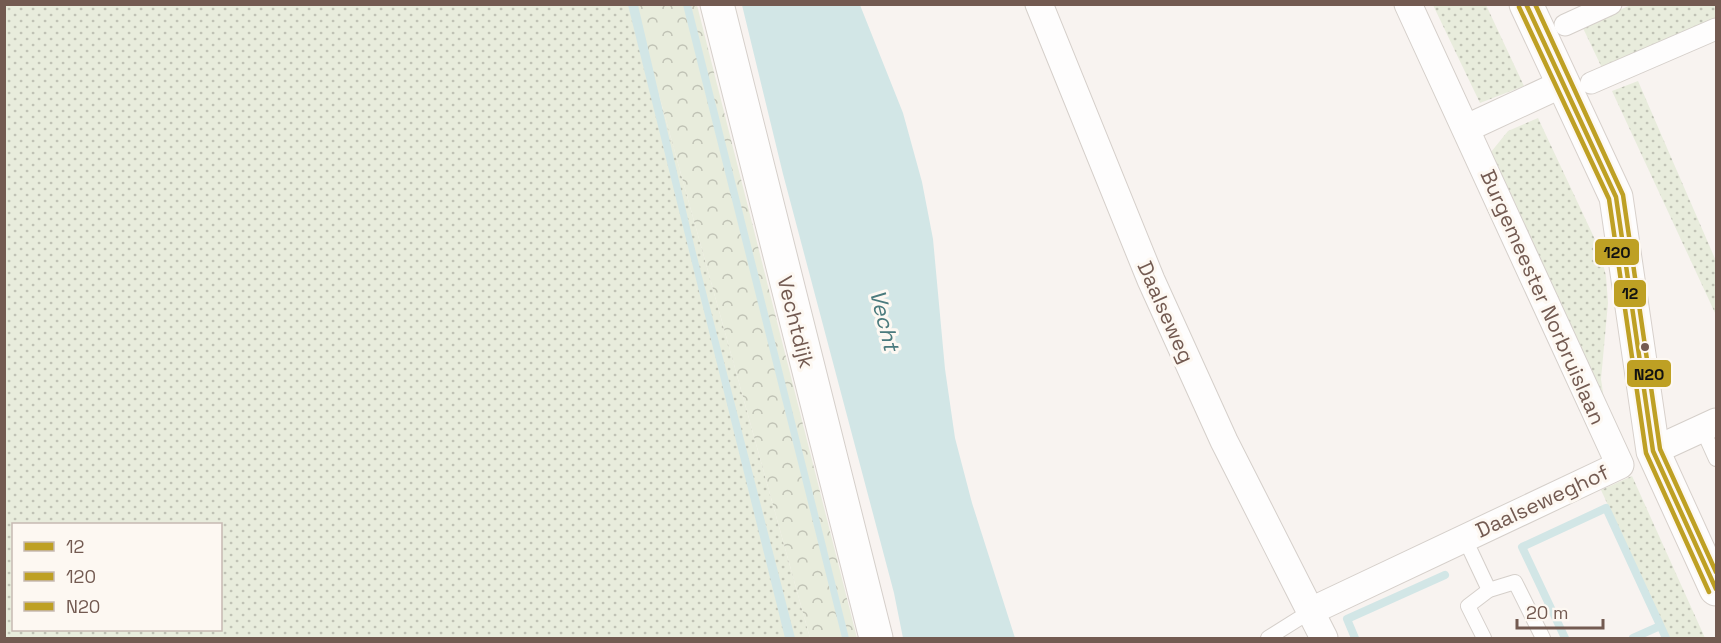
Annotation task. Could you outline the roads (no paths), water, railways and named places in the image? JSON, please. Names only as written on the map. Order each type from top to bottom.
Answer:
[{"type":"street","name":"Vechtdijk","points":[[717,4],[876,639]]},
{"type":"street","name":"Daalseweg","points":[[1039,4],[1151,280],[1224,441],[1324,639]]},
{"type":"street","name":"Burgemeester Norbruislaan","points":[[1408,4],[1620,465]]},
{"type":"street","points":[[1526,4],[1577,83],[1616,196],[1653,451],[1716,589]]},
{"type":"street","points":[[1565,25],[1611,4]]},
{"type":"street","points":[[1467,128],[1716,30]]},
{"type":"street","points":[[1653,451],[1709,425]]},
{"type":"street","name":"Daalseweghof","points":[[1311,611],[1620,465]]},
{"type":"lane","points":[[1709,425],[1716,459]]},
{"type":"lane","name":"Daalseweghof","points":[[1464,537],[1489,590]]},
{"type":"lane","points":[[1484,639],[1468,606],[1489,590],[1515,582],[1543,639]]},
{"type":"lane","points":[[1268,639],[1311,611]]},
{"type":"water","points":[[628,5],[638,5],[695,249],[795,638],[785,638]]},
{"type":"water","points":[[683,5],[691,5],[849,638],[842,638]]},
{"type":"water","name":"Vecht","points":[[742,5],[860,5],[903,113],[922,182],[933,239],[945,369],[955,438],[972,503],[1015,638],[903,638],[894,593],[783,174]]},
{"type":"waterway","points":[[1565,638],[1522,547],[1606,508],[1666,638]]},
{"type":"waterway","points":[[1355,638],[1347,619],[1445,575]]},
{"type":"waterway","points":[[1633,638],[1660,626]]}]
